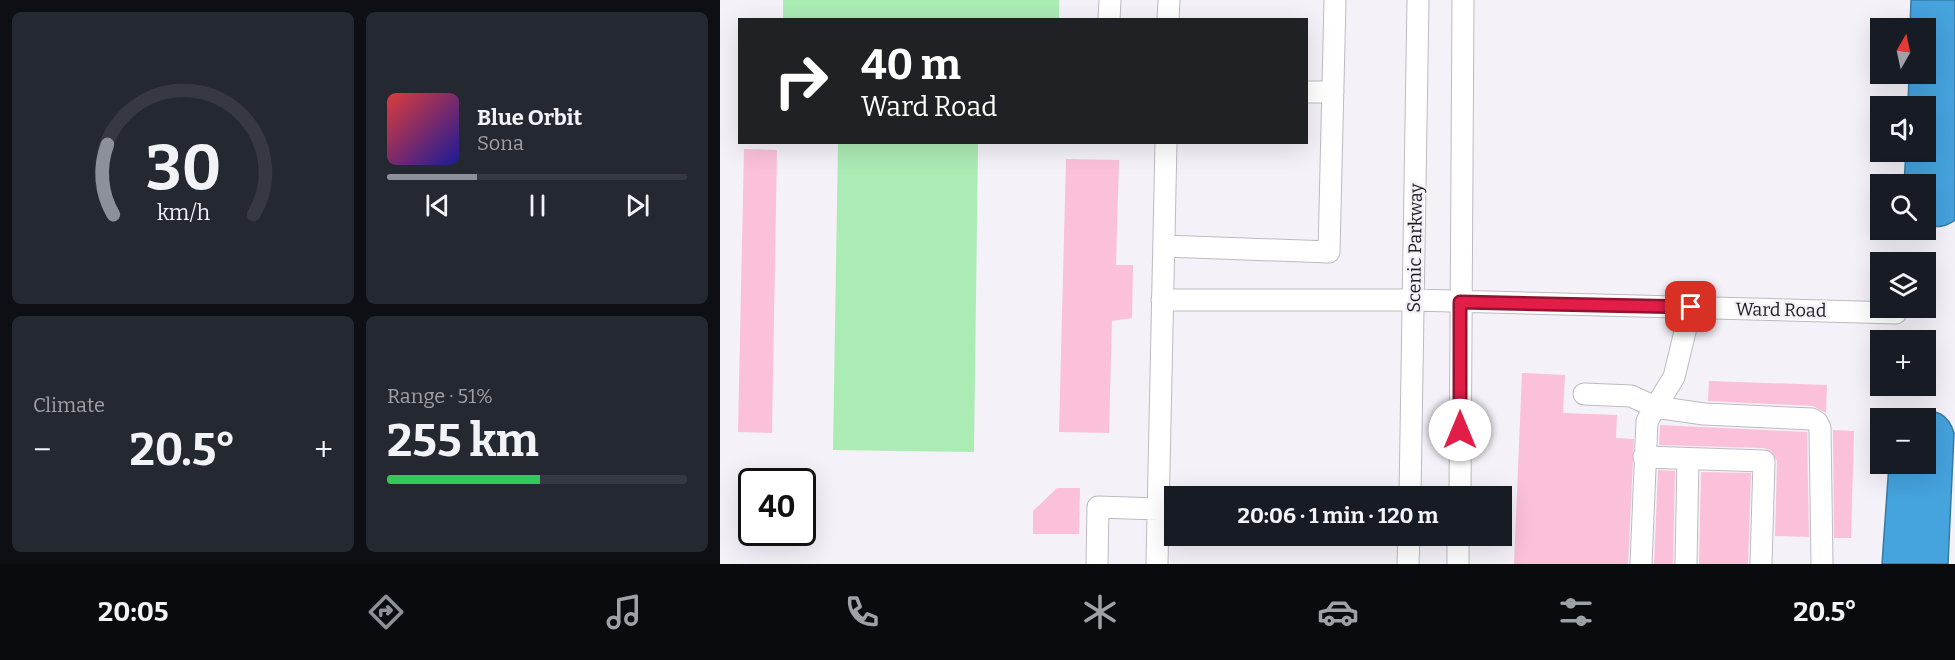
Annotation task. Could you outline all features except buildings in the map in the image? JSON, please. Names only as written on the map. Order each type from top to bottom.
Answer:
[{"type":"street","points":[[1109,18],[1110,0]]},
{"type":"street","points":[[1168,18],[1169,0]]},
{"type":"street","points":[[1164,246],[1329,252],[1335,0]]},
{"type":"street","name":"Scenic Parkway","points":[[1410,486],[1419,0]]},
{"type":"street","points":[[1460,486],[1463,0]]},
{"type":"street","points":[[1308,92],[1333,92]]},
{"type":"street","points":[[1157,564],[1166,144]]},
{"type":"street","name":"Ward Road","points":[[1162,300],[1415,300],[1870,312]]},
{"type":"street","points":[[1641,564],[1647,422],[1674,377],[1691,307]]},
{"type":"street","points":[[1584,394],[1631,396],[1655,407],[1704,414],[1812,419],[1817,422],[1820,428],[1822,564]]},
{"type":"street","points":[[1644,457],[1764,461],[1761,564]]},
{"type":"street","points":[[1686,564],[1688,459]]},
{"type":"street","points":[[1097,564],[1098,507],[1158,509]]},
{"type":"street","points":[[1408,564],[1409,546]]},
{"type":"street","points":[[1458,546],[1458,564]]},
{"type":"green space","points":[[783,0],[1059,0],[1059,18],[783,18]]},
{"type":"green space","points":[[838,144],[978,144],[974,452],[833,450]]},
{"type":"water","points":[[1911,0],[1955,0],[1955,220],[1941,226],[1936,226],[1936,174],[1905,174],[1905,162],[1936,162],[1936,96],[1908,96],[1909,84],[1936,84],[1936,18],[1910,18]]},
{"type":"water","points":[[1936,412],[1945,417],[1954,433],[1948,564],[1882,564],[1888,474],[1936,474]]},
{"type":"route","points":[[1460,430],[1460,302],[1691,307]]}]
